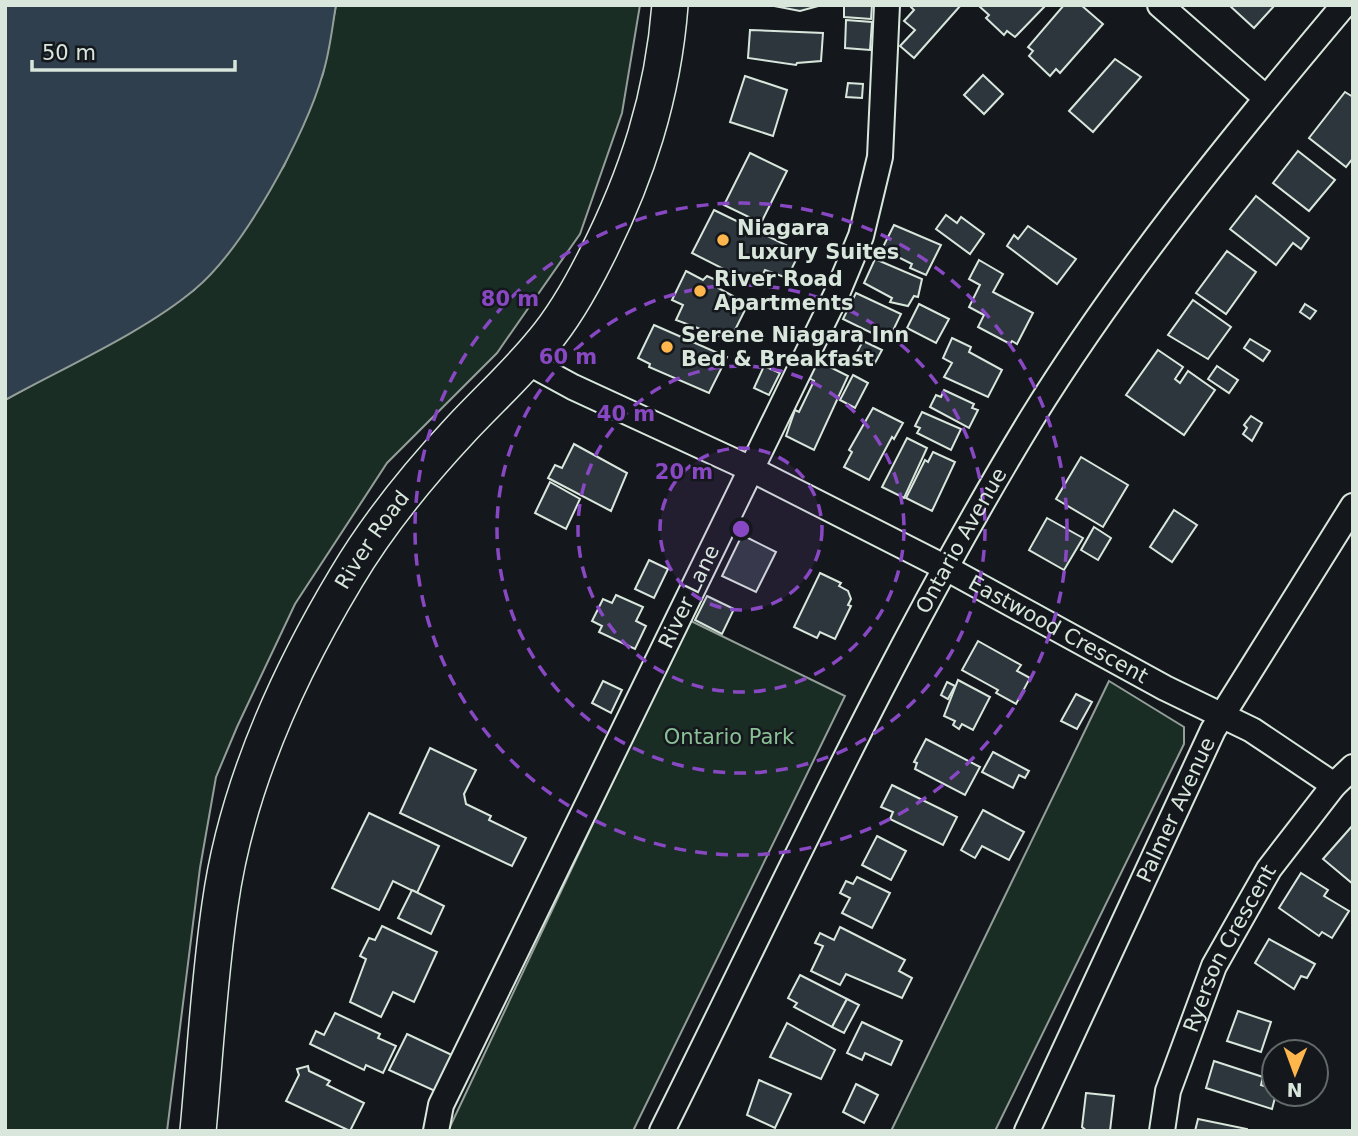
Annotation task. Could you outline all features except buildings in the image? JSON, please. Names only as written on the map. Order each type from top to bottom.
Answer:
[{"type":"main road","name":"River Road","points":[[198,1131],[220,903],[244,803],[283,692],[347,577],[391,510],[461,429],[527,362],[565,313],[630,187],[645,146],[660,83],[670,5]]},
{"type":"street","name":"River Lane","points":[[436,1131],[447,1093],[838,291],[860,236],[880,157],[887,5]]},
{"type":"street","points":[[1160,5],[1266,98]]},
{"type":"street","name":"Ontario Avenue","points":[[662,1131],[946,568],[1032,418],[1122,282],[1266,98],[1344,5]]},
{"type":"street","name":"Eastwood Crescent","points":[[527,362],[573,387],[751,469],[946,568],[1165,688],[1222,713],[1299,759],[1334,785]]},
{"type":"street","name":"Palmer Avenue","points":[[1027,1131],[1222,713],[1353,506]]},
{"type":"street","points":[[1334,785],[1353,767]]},
{"type":"street","name":"Ryerson Crescent","points":[[1162,1131],[1168,1090],[1214,966],[1269,869],[1334,785]]},
{"type":"green space","points":[[336,5],[640,5],[622,113],[580,234],[497,353],[387,463],[295,604],[237,727],[216,777],[200,868],[167,1131],[5,1131],[5,400],[132,330],[194,290],[284,166],[323,74]]},
{"type":"green space","name":"Ontario Park","points":[[689,620],[845,696],[633,1131],[448,1131]]},
{"type":"green space","points":[[1109,681],[1184,727],[1184,744],[995,1131],[891,1131]]},
{"type":"water","points":[[5,5],[336,5],[325,65],[303,127],[252,220],[213,272],[194,290],[152,320],[5,400]]},
{"type":"place","name":"Niagara Luxury Suites","points":[[723,240]]},
{"type":"place","name":"River Road Apartments","points":[[700,291]]},
{"type":"place","name":"Serene Niagara Inn Bed & Breakfast","points":[[667,347]]}]
